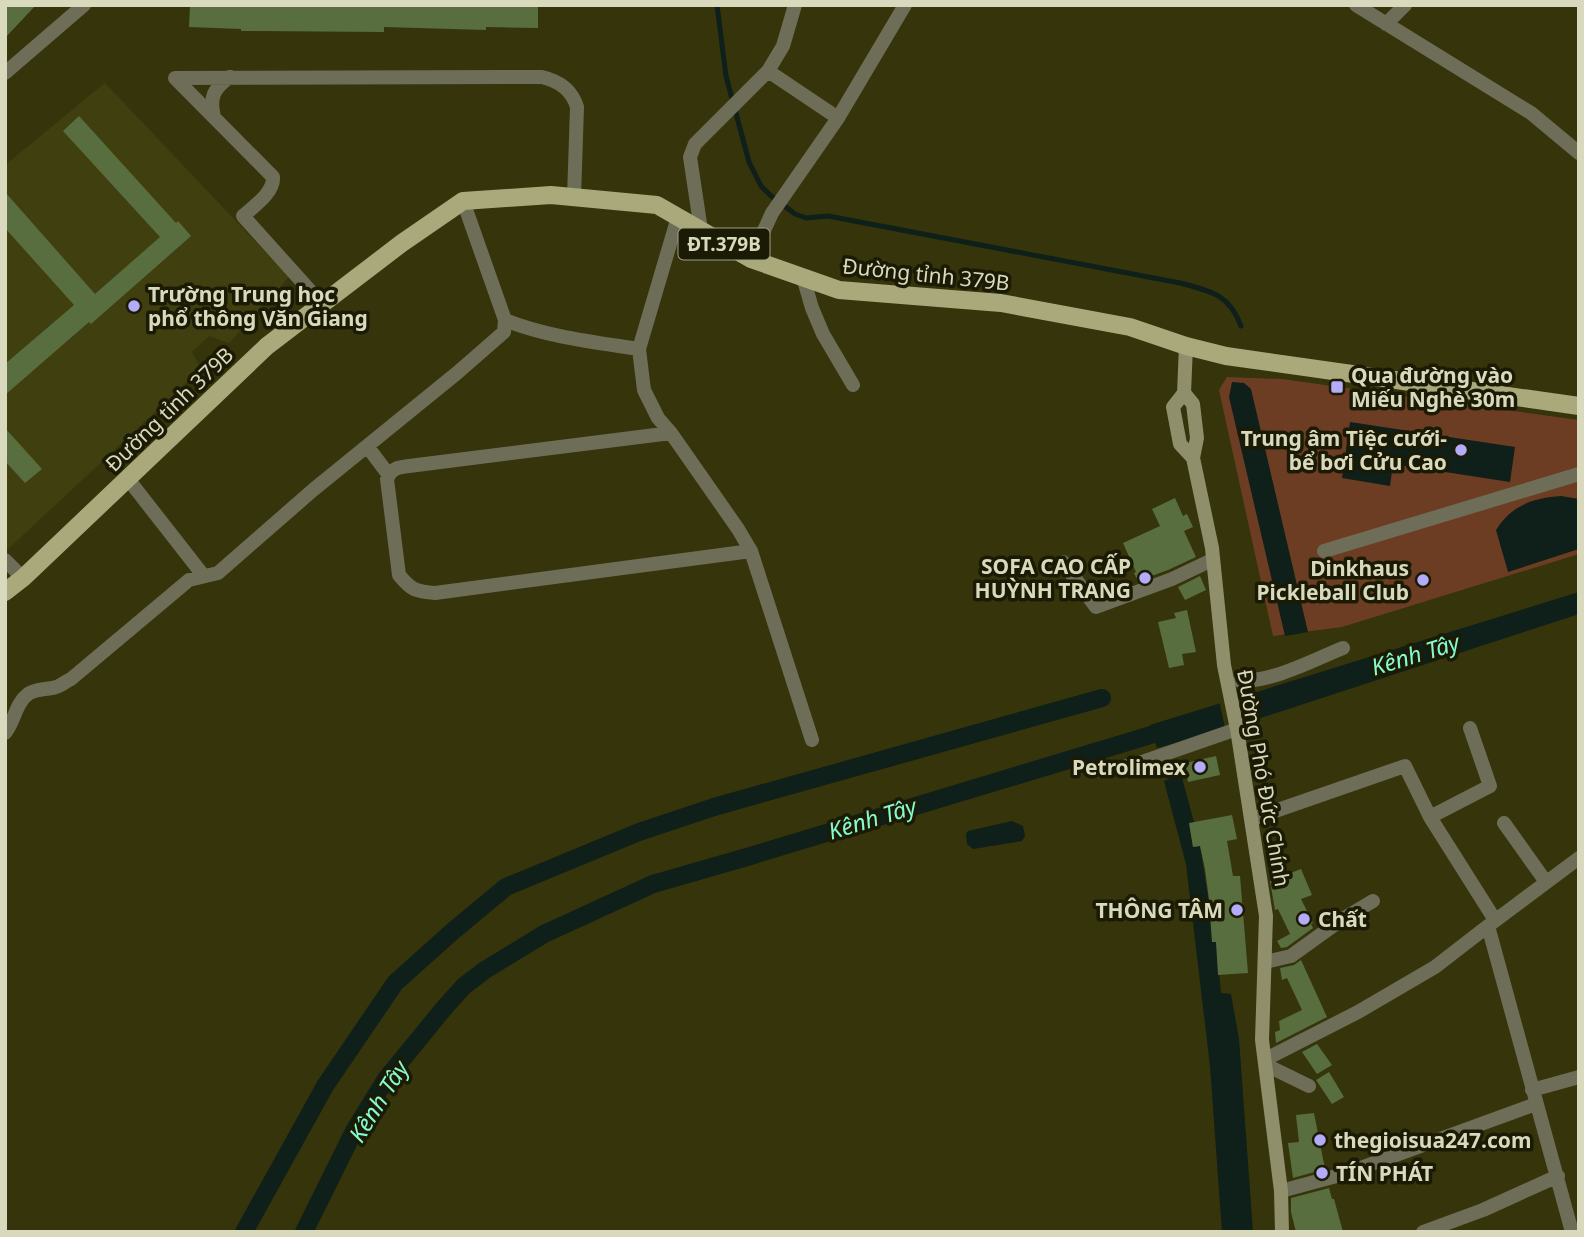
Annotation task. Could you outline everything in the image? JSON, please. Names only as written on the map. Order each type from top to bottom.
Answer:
[{"type":"main road","name":"Đường tỉnh 379B","points":[[5,592],[23,578],[267,346],[402,243],[463,201],[551,195],[657,205],[751,259],[839,290],[1001,303],[1130,327],[1226,356],[1579,405]]},
{"type":"main road","name":"Đường Phó Đức Chính","points":[[1186,346],[1184,393],[1173,407],[1180,444],[1193,458],[1212,548],[1224,665],[1235,683],[1238,732],[1266,916],[1262,1040],[1281,1191],[1282,1232]]},
{"type":"street","points":[[5,72],[84,5]]},
{"type":"street","points":[[701,230],[690,157],[695,144],[765,75],[783,46],[795,5]]},
{"type":"street","points":[[751,259],[772,213],[838,118],[905,5]]},
{"type":"street","points":[[1356,5],[1531,113],[1579,153]]},
{"type":"street","points":[[1386,23],[1405,5]]},
{"type":"street","points":[[765,75],[838,118]]},
{"type":"street","points":[[214,117],[211,105],[213,96],[221,83],[230,77]]},
{"type":"street","points":[[322,304],[243,216],[270,189],[274,183],[273,177],[175,78],[542,77],[554,80],[575,98],[578,107],[574,197]]},
{"type":"street","points":[[5,733],[26,695],[56,687],[71,679],[189,580],[218,573],[313,490],[504,332],[505,320],[463,201]]},
{"type":"street","points":[[678,217],[639,349],[644,390],[658,418],[751,551],[811,740]]},
{"type":"street","points":[[803,277],[823,334],[853,386]]},
{"type":"street","points":[[505,320],[565,338],[639,349]]},
{"type":"street","points":[[388,474],[396,468],[671,433]]},
{"type":"street","points":[[368,446],[388,474],[399,575],[415,591],[435,593],[751,551]]},
{"type":"street","points":[[1324,551],[1579,474]]},
{"type":"street","points":[[128,479],[203,575]]},
{"type":"street","points":[[5,560],[23,578]]},
{"type":"street","points":[[1063,562],[1096,607],[1172,579],[1212,560]]},
{"type":"street","points":[[1235,683],[1281,673],[1343,648]]},
{"type":"street","points":[[1430,817],[1490,786],[1470,728]]},
{"type":"street","points":[[1101,771],[1133,765],[1238,732]]},
{"type":"street","points":[[1252,819],[1405,766],[1430,817],[1491,923],[1534,1097],[1572,1232]]},
{"type":"street","points":[[1504,823],[1546,882]]},
{"type":"street","points":[[1266,1062],[1435,967],[1579,858]]},
{"type":"street","points":[[1265,962],[1291,956],[1373,901]]},
{"type":"street","points":[[1266,1062],[1309,1086]]},
{"type":"street","points":[[1281,1191],[1344,1174],[1579,1077]]},
{"type":"street","points":[[1423,1232],[1483,1210],[1558,1176]]},
{"type":"shaded area","name":"Trường Trung học phổ thông Văn Giang","points":[[105,83],[289,277],[229,343],[209,336],[192,352],[201,369],[5,552],[5,165]]},
{"type":"shaded area","points":[[1227,377],[1282,379],[1579,420],[1579,554],[1342,627],[1273,636],[1219,390]]},
{"type":"water","points":[[1232,382],[1244,383],[1251,389],[1308,632],[1285,636],[1229,397]]},
{"type":"water","points":[[1350,422],[1515,447],[1510,482],[1393,464],[1390,486],[1342,478]]},
{"type":"water","points":[[1561,496],[1579,499],[1579,549],[1508,572],[1496,530],[1502,521],[1524,504]]},
{"type":"water","points":[[1579,592],[1579,614],[1224,730],[1157,748],[1150,725]]},
{"type":"water","points":[[1178,763],[1194,822],[1189,824],[1193,847],[1200,846],[1216,942],[1221,993],[1231,994],[1239,1039],[1253,1232],[1222,1232],[1210,1066],[1186,864],[1164,781],[1171,778],[1168,766]]},
{"type":"water","points":[[1012,821],[1023,826],[1025,836],[1022,841],[973,849],[967,844],[968,831]]},
{"type":"pier","points":[[1244,693],[1250,725],[1226,733],[1219,700]]},
{"type":"building","points":[[5,5],[36,5],[5,38]]},
{"type":"building","points":[[190,5],[538,5],[538,28],[486,27],[486,30],[384,27],[384,32],[241,31],[189,27]]},
{"type":"building","points":[[79,116],[191,236],[5,395],[5,364],[74,305],[5,228],[5,192],[95,294],[160,237],[63,131]]},
{"type":"building","points":[[5,428],[42,469],[25,483],[5,461]]},
{"type":"building","points":[[1175,498],[1183,516],[1187,514],[1193,527],[1184,531],[1196,557],[1138,581],[1123,543],[1160,526],[1152,509]]},
{"type":"building","points":[[1200,576],[1206,590],[1185,600],[1178,587]]},
{"type":"building","points":[[1187,610],[1196,652],[1182,654],[1184,665],[1169,668],[1158,622],[1176,618],[1174,613]]},
{"type":"building","name":"Petrolimex","points":[[1216,756],[1220,775],[1188,782],[1187,777],[1184,777],[1181,764]]},
{"type":"building","points":[[1232,815],[1237,839],[1227,841],[1233,876],[1240,876],[1248,973],[1218,975],[1205,869],[1200,846],[1193,847],[1189,823]]},
{"type":"building","points":[[1301,869],[1312,895],[1301,899],[1313,928],[1287,947],[1281,948],[1277,941],[1290,934],[1278,909],[1275,910],[1270,881]]},
{"type":"building","points":[[1301,960],[1327,1017],[1276,1043],[1275,1032],[1280,1030],[1279,1021],[1302,1010],[1287,978],[1282,980],[1280,968],[1294,965]]},
{"type":"building","points":[[1317,1044],[1332,1065],[1317,1074],[1302,1052]]},
{"type":"building","points":[[1329,1072],[1344,1097],[1332,1104],[1316,1080]]},
{"type":"building","points":[[1314,1113],[1325,1169],[1293,1178],[1288,1143],[1299,1142],[1296,1115]]},
{"type":"building","points":[[1329,1188],[1343,1232],[1296,1232],[1291,1198]]},
{"type":"waterway","points":[[717,5],[726,76],[749,162],[761,186],[795,214],[806,218],[828,216],[1180,283],[1218,295],[1231,307],[1241,326]]},
{"type":"waterway","points":[[244,1232],[325,1086],[395,983],[506,887],[639,832],[714,807],[1102,698]]},
{"type":"waterway","name":"Kênh Tây","points":[[304,1232],[354,1131],[386,1079],[464,986],[544,934],[653,884],[1174,728]]},
{"type":"place","name":"Trường Trung học phổ thông Văn Giang","points":[[134,306]]},
{"type":"place","name":"Qua đường vào Miếu Nghè 30m","points":[[1337,387]]},
{"type":"place","name":"Trung âm Tiệc cưới- bể bơi Cửu Cao","points":[[1461,450]]},
{"type":"place","name":"SOFA CAO CẤP HUỲNH TRANG","points":[[1145,578]]},
{"type":"place","name":"Dinkhaus Pickleball Club","points":[[1423,580]]},
{"type":"place","name":"Petrolimex","points":[[1200,767]]},
{"type":"place","name":"THÔNG TÂM","points":[[1237,910]]},
{"type":"place","name":"Chất","points":[[1304,919]]},
{"type":"place","name":"thegioisua247.com","points":[[1320,1140]]},
{"type":"place","name":"TÍN PHÁT","points":[[1322,1173]]}]
